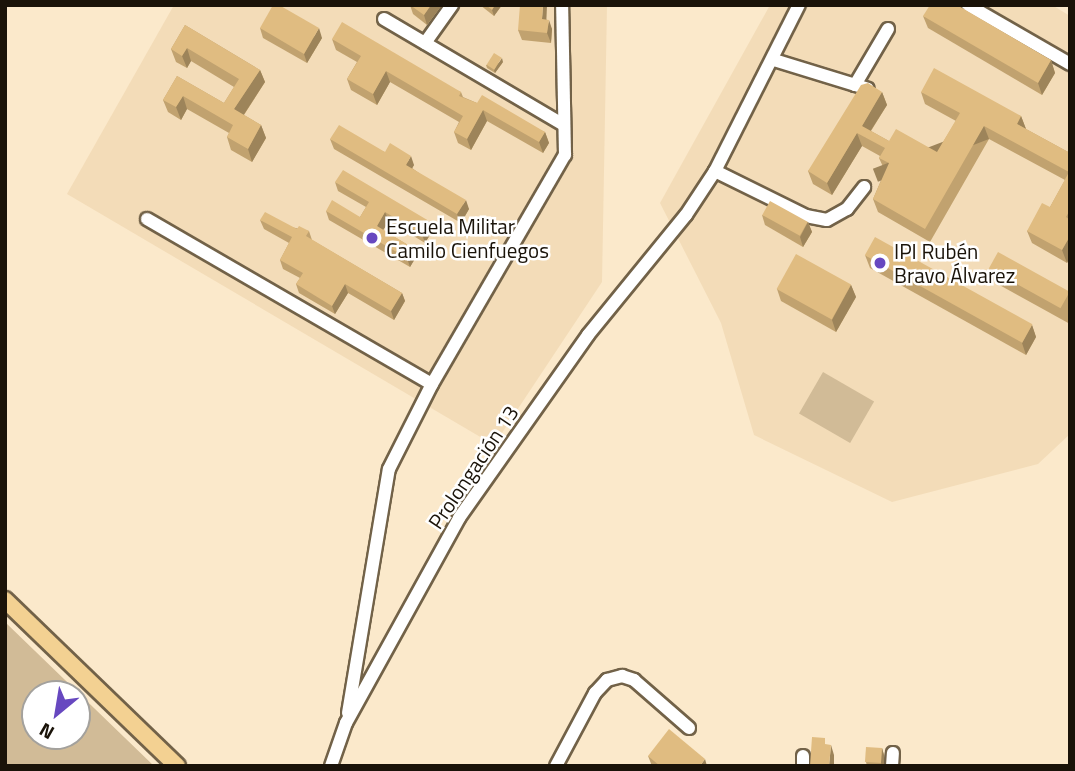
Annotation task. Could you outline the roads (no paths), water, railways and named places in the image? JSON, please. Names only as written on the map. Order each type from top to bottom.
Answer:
[{"type":"main road","points":[[5,600],[177,766]]},
{"type":"street","points":[[425,43],[452,5]]},
{"type":"street","points":[[346,723],[390,469],[432,384],[565,155],[562,5]]},
{"type":"street","name":"Prolongación 13","points":[[331,766],[346,723],[459,518],[588,335],[686,215],[715,171],[774,60],[799,5]]},
{"type":"street","points":[[968,5],[1070,64]]},
{"type":"street","points":[[384,19],[564,125]]},
{"type":"street","points":[[855,85],[888,29]]},
{"type":"street","points":[[774,60],[868,89]]},
{"type":"street","points":[[715,171],[806,216],[827,220],[847,209],[864,187]]},
{"type":"street","points":[[147,219],[432,384]]},
{"type":"street","points":[[555,766],[595,693],[607,680],[622,676],[634,681],[689,727]]},
{"type":"place","name":"Escuela Militar Camilo Cienfuegos","points":[[372,238]]},
{"type":"place","name":"IPI Rubén Bravo Álvarez","points":[[880,263]]}]
